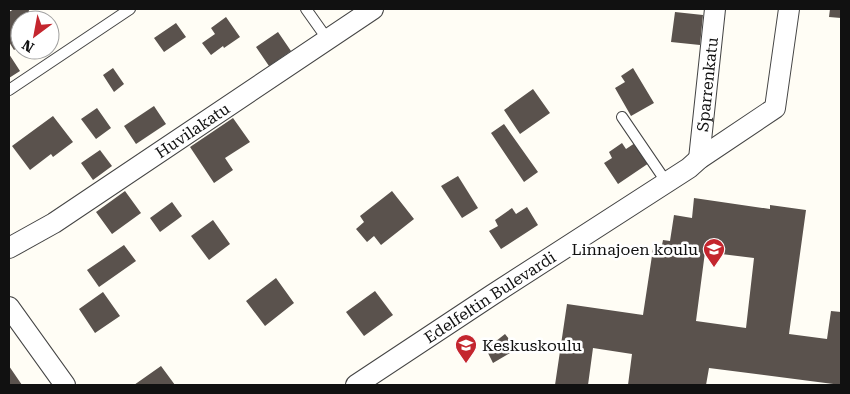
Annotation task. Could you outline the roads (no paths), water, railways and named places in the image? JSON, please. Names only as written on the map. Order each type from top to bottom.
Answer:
[{"type":"street","name":"Huvilakatu","points":[[9,248],[54,223],[373,9]]},
{"type":"street","name":"Sparrenkatu","points":[[700,159],[715,9]]},
{"type":"street","name":"Edelfeltin Bulevardi","points":[[356,385],[667,183],[774,108],[788,9]]},
{"type":"street","points":[[9,307],[65,385]]},
{"type":"lane","points":[[9,90],[130,9]]},
{"type":"lane","points":[[306,9],[328,40]]},
{"type":"lane","points":[[622,117],[667,183]]},
{"type":"place","name":"Linnajoen koulu","points":[[714,268]]},
{"type":"place","name":"Keskuskoulu","points":[[466,364]]}]
